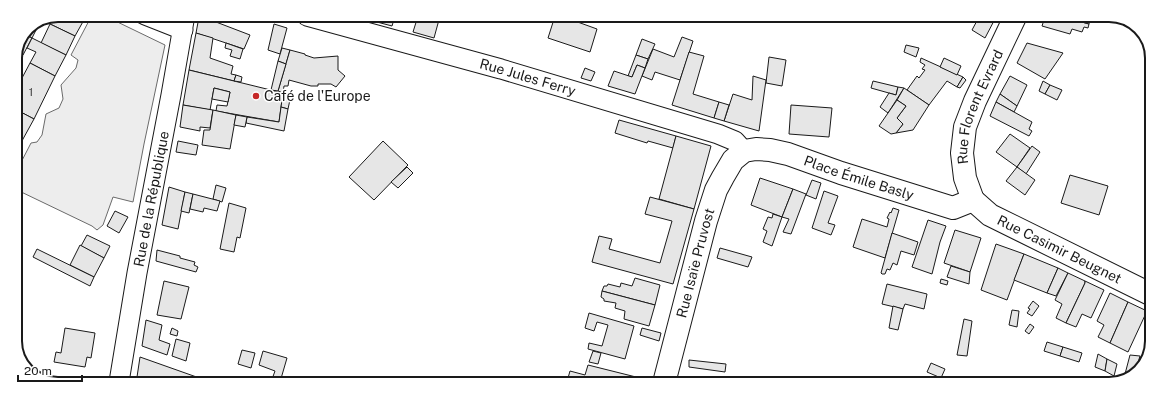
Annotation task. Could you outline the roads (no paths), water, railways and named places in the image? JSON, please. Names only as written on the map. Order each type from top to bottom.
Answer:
[{"type":"street","name":"Rue Jules Ferry","points":[[329,22],[501,69],[718,134],[735,142],[744,150]]},
{"type":"street","name":"Rue Florent Evrard","points":[[972,200],[966,178],[962,153],[965,127],[975,102],[1013,22]]},
{"type":"street","name":"Rue de la République","points":[[120,377],[178,23]]},
{"type":"street","name":"Place Émile Basly","points":[[744,150],[770,150],[788,154],[841,173],[953,208],[972,200]]},
{"type":"street","name":"Rue Isaïe Pruvost","points":[[666,377],[704,228],[716,190],[733,160],[744,150]]},
{"type":"street","name":"Rue Casimir Beugnet","points":[[972,200],[990,215],[1145,292]]},
{"type":"place","name":"Café de l'Europe","points":[[256,96]]}]
